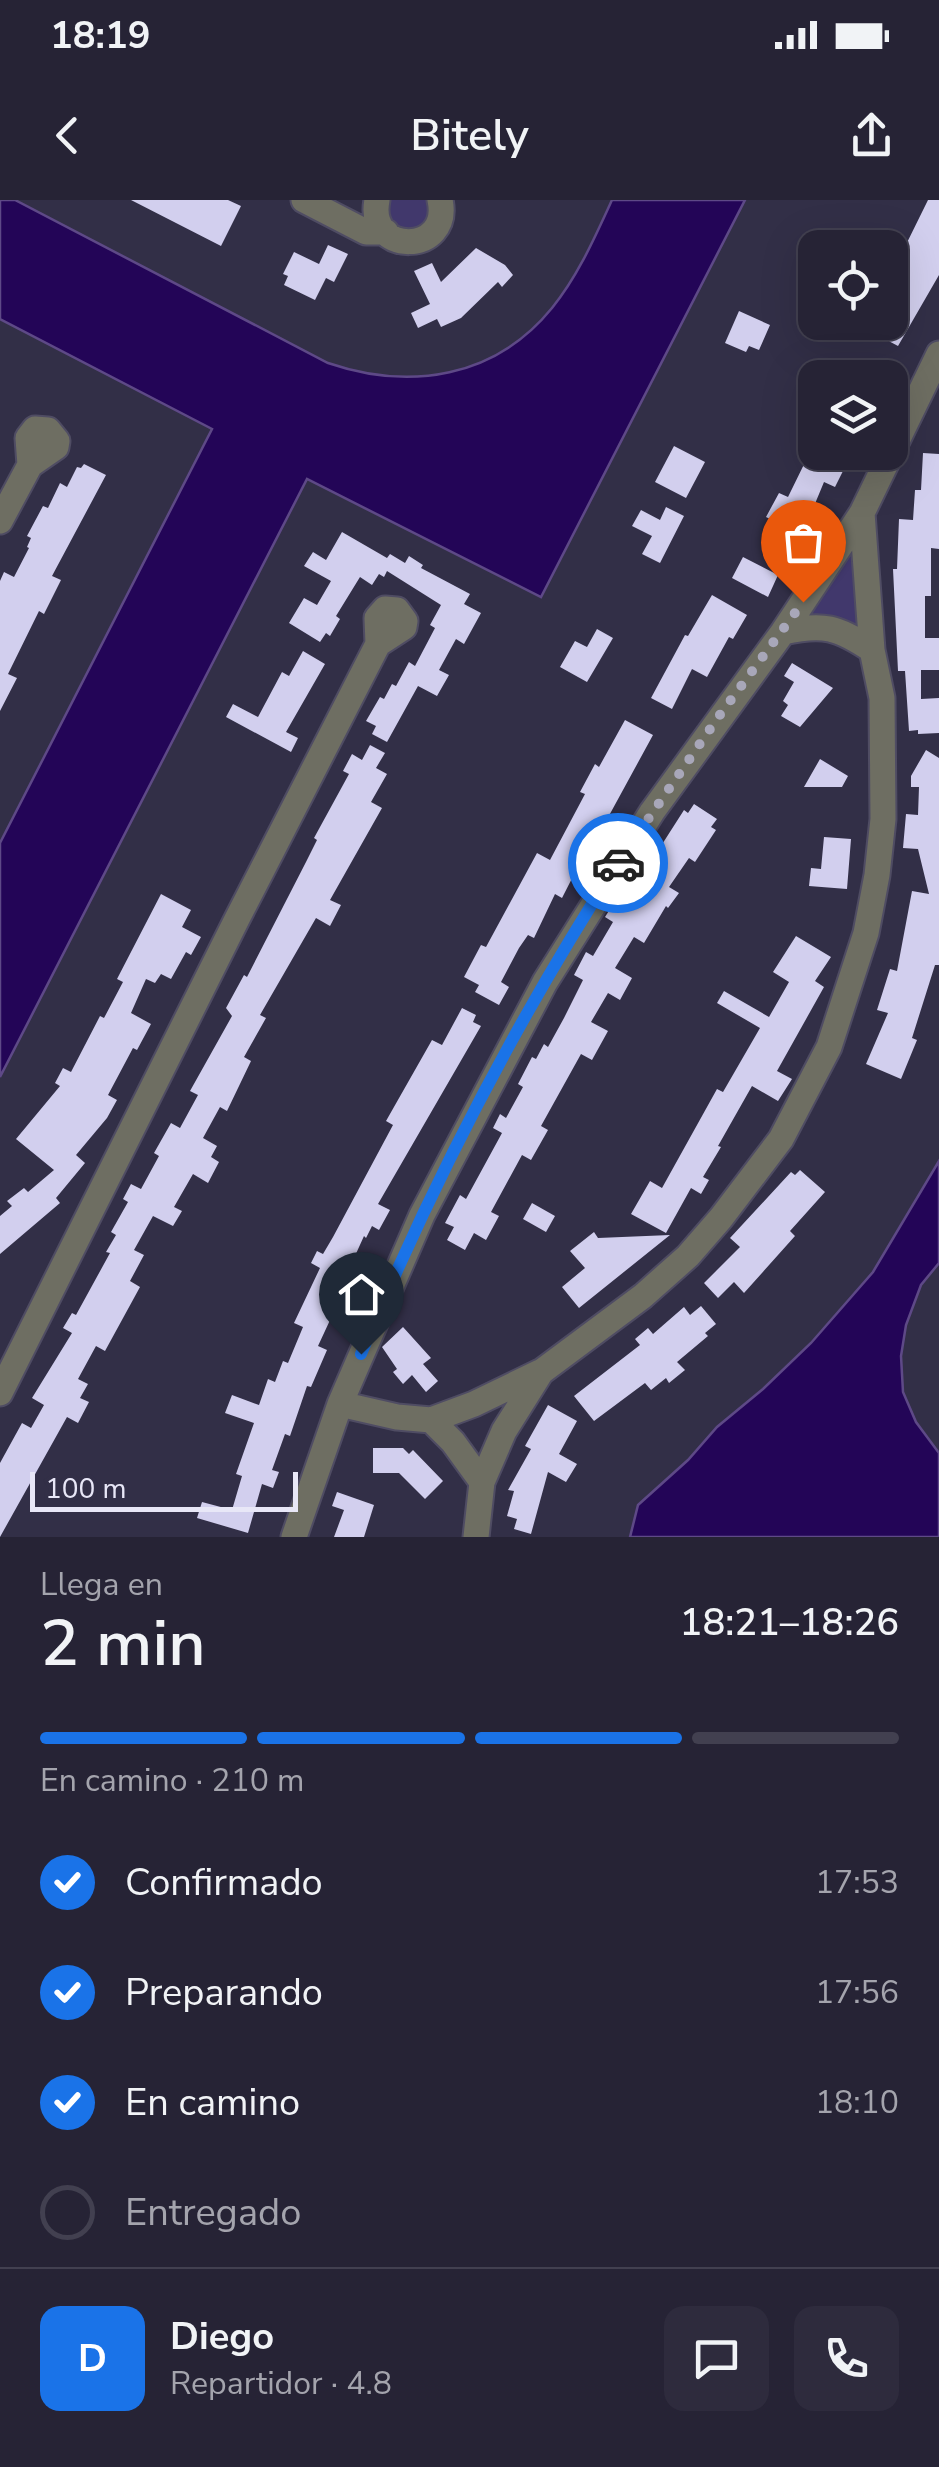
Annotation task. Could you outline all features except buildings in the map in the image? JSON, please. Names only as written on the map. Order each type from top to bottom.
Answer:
[{"type":"street","points":[[304,200],[366,232],[386,232]]},
{"type":"street","points":[[378,200],[376,217],[386,232],[397,240],[418,241],[428,236],[440,211],[450,217],[461,200]]},
{"type":"street","points":[[294,1537],[340,1404],[422,1216],[545,982],[652,812],[783,632],[862,513],[939,354]]},
{"type":"street","points":[[0,522],[30,466]]},
{"type":"street","points":[[340,1404],[368,1412],[431,1420],[540,1372],[643,1296],[688,1256],[781,1139],[829,1047],[866,933],[880,856],[885,758],[882,698],[872,650],[862,513]]},
{"type":"street","points":[[783,632],[811,626],[832,628],[872,650]]},
{"type":"street","points":[[0,1393],[378,644]]},
{"type":"street","points":[[476,1537],[482,1482],[504,1431],[540,1372]]},
{"type":"street","points":[[431,1420],[482,1482]]},
{"type":"shaded area","points":[[0,200],[15,200],[328,363],[359,372],[420,376],[478,364],[529,332],[570,283],[612,200],[745,200],[541,597],[307,479],[0,1077],[0,843],[212,429],[0,319]]},
{"type":"shaded area","points":[[387,200],[433,200],[436,213],[415,236],[387,223]]},
{"type":"shaded area","points":[[849,549],[859,552],[859,630],[811,622],[808,612]]},
{"type":"shaded area","points":[[939,1161],[939,1263],[921,1285],[906,1325],[901,1356],[903,1392],[916,1422],[939,1453],[939,1537],[630,1537],[638,1505],[811,1343],[873,1272]]},
{"type":"way so far","points":[[618,863],[803,602]]},
{"type":"route","points":[[361,1354],[422,1216],[486,1089],[545,982],[618,863]]}]
